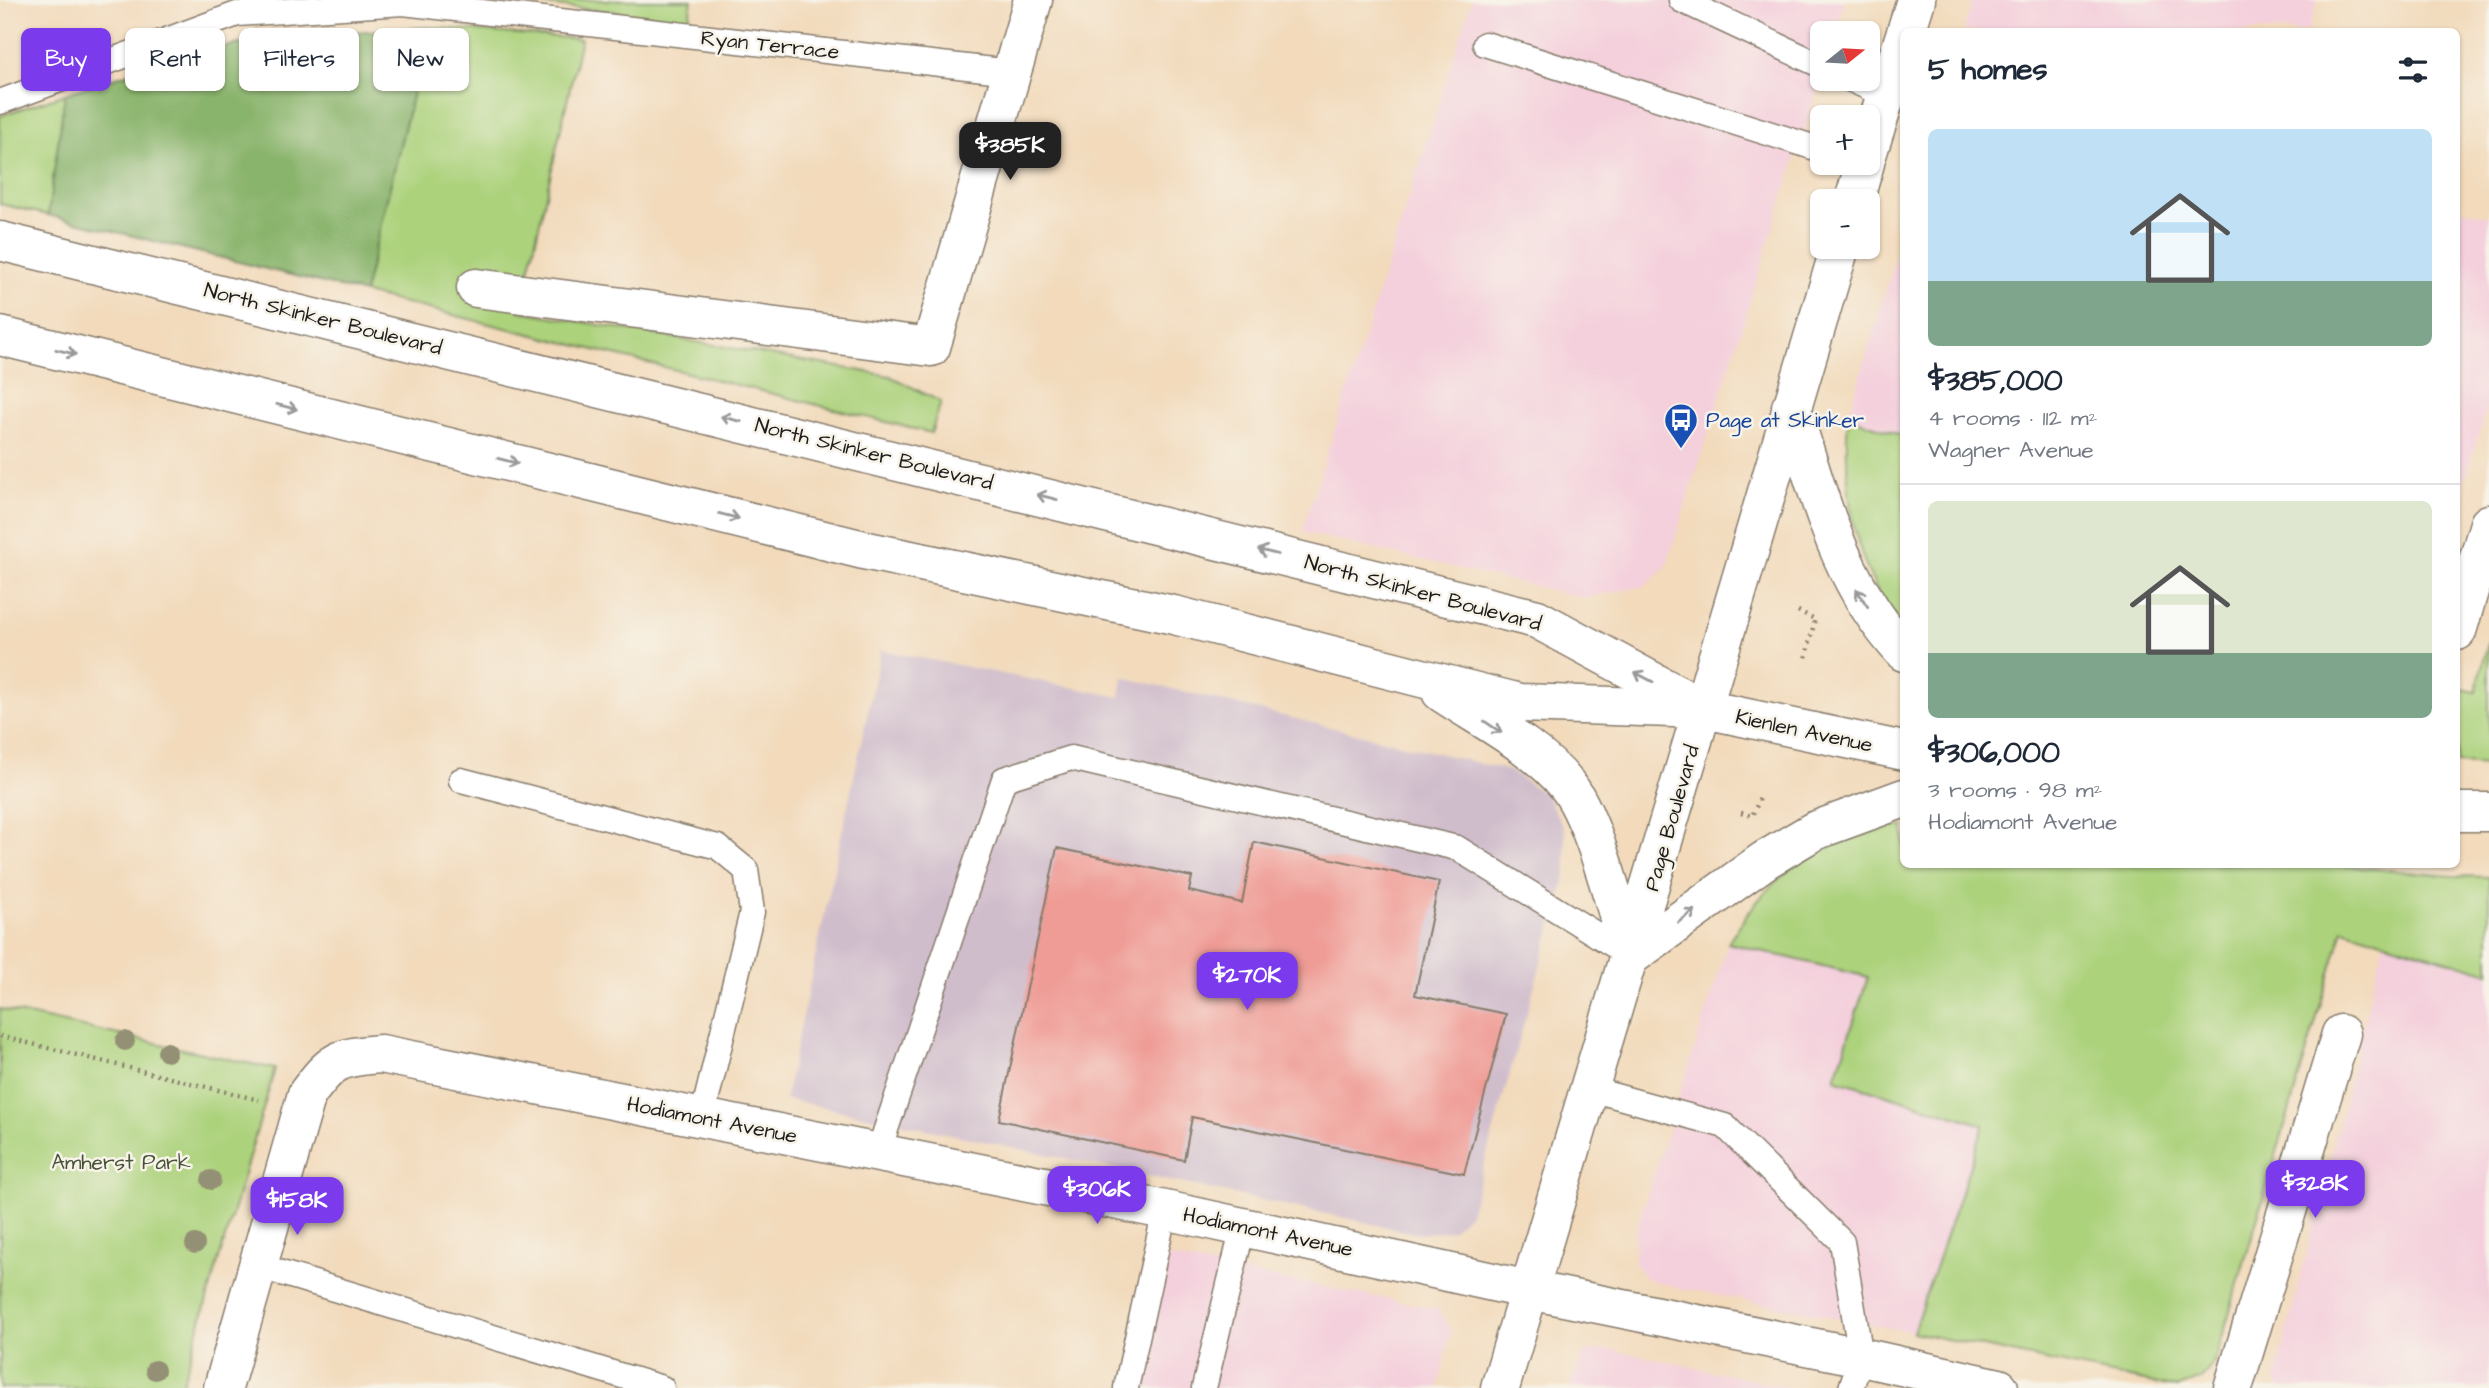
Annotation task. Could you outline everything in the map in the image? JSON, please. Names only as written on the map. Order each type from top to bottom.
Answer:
[{"type":"main road","points":[[476,288],[931,347],[1033,0]]},
{"type":"main road","points":[[1907,28],[1916,0]]},
{"type":"main road","points":[[1880,111],[1900,50]]},
{"type":"main road","name":"North Skinker Boulevard","points":[[0,241],[1537,619],[1704,709]]},
{"type":"main road","name":"Page Boulevard","points":[[1500,1388],[1631,956],[1836,259]]},
{"type":"main road","points":[[0,336],[868,551],[1174,615],[1520,703],[1704,709]]},
{"type":"main road","points":[[1791,407],[1831,529],[1852,582],[1879,625],[1900,648]]},
{"type":"main road","points":[[2460,621],[2489,524]]},
{"type":"main road","points":[[1416,675],[1546,763],[1567,784],[1582,808],[1631,956],[1765,860],[1814,831],[1900,799]]},
{"type":"main road","name":"Kienlen Avenue","points":[[1704,709],[1900,750]]},
{"type":"main road","points":[[2460,813],[2489,812]]},
{"type":"main road","points":[[2233,1388],[2341,1034]]},
{"type":"main road","name":"Hodiamont Avenue","points":[[258,1266],[307,1094],[329,1064],[357,1055],[381,1054],[1165,1210],[1529,1290],[1856,1372],[1998,1388]]},
{"type":"main road","points":[[223,1388],[258,1266]]},
{"type":"lane","points":[[1681,0],[1810,60]]},
{"type":"lane","name":"Ryan Terrace","points":[[0,102],[237,14],[402,3],[1012,72]]},
{"type":"lane","points":[[1486,44],[1810,146]]},
{"type":"lane","points":[[1878,91],[1885,94]]},
{"type":"lane","points":[[878,1153],[1004,779],[1071,758],[1457,848],[1631,956]]},
{"type":"lane","points":[[461,780],[718,847],[746,870],[752,912],[702,1118]]},
{"type":"lane","points":[[1590,1089],[1725,1126],[1842,1242],[1856,1372]]},
{"type":"lane","points":[[1126,1388],[1165,1210]]},
{"type":"lane","points":[[1204,1388],[1243,1227]]},
{"type":"lane","points":[[258,1266],[662,1388]]},
{"type":"path","points":[[1798,611],[1815,619],[1805,662]]},
{"type":"path","points":[[1741,813],[1752,816],[1761,796]]},
{"type":"path","points":[[0,1036],[259,1100]]},
{"type":"shaded area","points":[[1472,0],[1845,0],[1839,21],[1810,21],[1810,91],[1817,91],[1666,567],[1645,586],[1585,598],[1302,532]]},
{"type":"shaded area","points":[[1973,0],[2318,0],[2309,28],[1965,28]]},
{"type":"shaded area","points":[[2460,209],[2489,217],[2489,399],[2462,490]]},
{"type":"shaded area","points":[[1900,243],[1900,435],[1848,417]]},
{"type":"shaded area","points":[[881,650],[1120,697],[1123,677],[1511,771],[1547,796],[1565,830],[1566,875],[1470,1214],[1452,1230],[1420,1234],[785,1099]]},
{"type":"shaded area","points":[[2384,941],[2489,973],[2489,1388],[2278,1388],[2275,1379]]},
{"type":"shaded area","points":[[1728,943],[1868,977],[1835,1079],[1984,1125],[1913,1332],[1680,1288],[1645,1278],[1634,1262],[1635,1234]]},
{"type":"shaded area","points":[[1157,1255],[1438,1309],[1451,1330],[1438,1388],[1128,1388]]},
{"type":"shaded area","points":[[1613,1350],[1789,1388],[1569,1388],[1585,1351]]},
{"type":"green space","points":[[524,0],[692,0],[689,19],[524,3]]},
{"type":"green space","points":[[469,30],[581,39],[520,311],[890,376],[941,402],[931,433],[364,293],[413,91],[469,91]]},
{"type":"green space","points":[[373,31],[373,91],[413,91],[364,293],[48,215],[65,94],[74,91],[111,91],[111,79],[125,74],[125,91],[225,91],[225,47],[239,44],[239,91],[359,91],[359,32]]},
{"type":"green space","points":[[65,94],[48,215],[0,204],[0,116]]},
{"type":"green space","points":[[1848,417],[1900,435],[1900,622],[1886,605],[1862,555],[1850,501]]},
{"type":"green space","points":[[2489,640],[2489,765],[2460,763],[2460,689],[2476,692]]},
{"type":"green space","points":[[1900,827],[1900,868],[2366,868],[2489,877],[2489,973],[2343,929],[2215,1361],[2201,1379],[2177,1388],[1913,1332],[1984,1125],[1835,1079],[1868,977],[1728,943],[1762,896],[1798,864],[1843,842]]},
{"type":"green space","name":"Amherst Park","points":[[0,1009],[275,1069],[181,1388],[0,1388]]},
{"type":"building","points":[[1254,842],[1439,882],[1415,995],[1506,1014],[1464,1174],[1192,1117],[1184,1160],[999,1120],[1057,848],[1192,877],[1189,891],[1242,903]]},
{"type":"place","name":"Page at Skinker","points":[[1681,450]]}]
